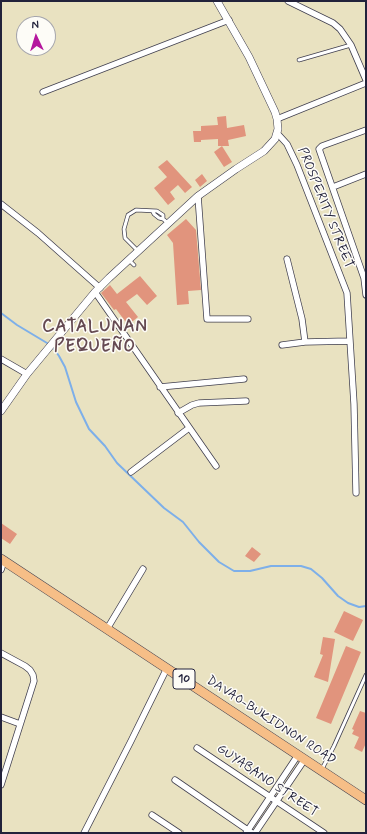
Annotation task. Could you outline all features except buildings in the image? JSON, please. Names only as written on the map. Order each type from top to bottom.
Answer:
[{"type":"highway","name":"DAVAO-BUKIDNON ROAD","points":[[2,563],[167,668],[366,800]]},
{"type":"street","points":[[1,411],[26,374],[97,290],[131,263],[138,252],[166,221],[198,196],[264,151],[270,146],[277,133],[277,120],[258,75],[229,20],[217,1]]},
{"type":"street","points":[[288,1],[333,23],[340,29],[351,45],[366,80]]},
{"type":"street","points":[[43,92],[229,20]]},
{"type":"street","points":[[277,120],[366,83]]},
{"type":"street","points":[[366,130],[320,147],[320,154],[365,278],[366,295]]},
{"type":"street","name":"PROSPERITY STREET","points":[[277,133],[288,144],[347,293],[349,304],[349,341],[354,404],[356,493]]},
{"type":"street","points":[[333,188],[366,174]]},
{"type":"street","points":[[198,196],[207,319],[248,319]]},
{"type":"street","points":[[1,204],[38,233],[97,290],[160,387],[216,466]]},
{"type":"street","points":[[287,259],[302,319],[305,342]]},
{"type":"street","points":[[282,345],[305,342],[349,341]]},
{"type":"street","points":[[1,359],[26,374]]},
{"type":"street","points":[[160,387],[244,379]]},
{"type":"street","points":[[178,413],[192,405],[199,403],[246,401]]},
{"type":"street","points":[[131,472],[189,428]]},
{"type":"street","points":[[107,629],[143,569]]},
{"type":"street","points":[[1,653],[30,670],[34,681],[1,785]]},
{"type":"street","points":[[84,833],[167,668]]},
{"type":"street","points":[[1,717],[20,724]]},
{"type":"street","name":"GUYABANO STREET","points":[[197,748],[324,833]]},
{"type":"street","points":[[175,780],[249,832],[270,797],[285,776],[302,757]]},
{"type":"street","points":[[255,833],[291,780],[302,757]]},
{"type":"street","points":[[285,776],[291,780]]},
{"type":"street","points":[[152,815],[179,833]]},
{"type":"lane","points":[[299,60],[351,45]]},
{"type":"lane","points":[[138,252],[125,238],[124,229],[128,215],[136,210],[153,212],[159,218],[166,221]]},
{"type":"lane","points":[[322,770],[366,675]]},
{"type":"waterway","points":[[1,313],[17,325],[47,343]]},
{"type":"waterway","points":[[54,349],[65,367],[76,402],[89,429],[105,446],[117,463],[164,508],[183,522],[199,542],[219,562],[234,571],[250,571],[271,566],[301,566],[311,569],[322,578],[338,596],[348,603],[359,607],[366,606]]},
{"type":"district","name":"CATALUNAN PEQUEÑO","points":[[95,337]]}]
